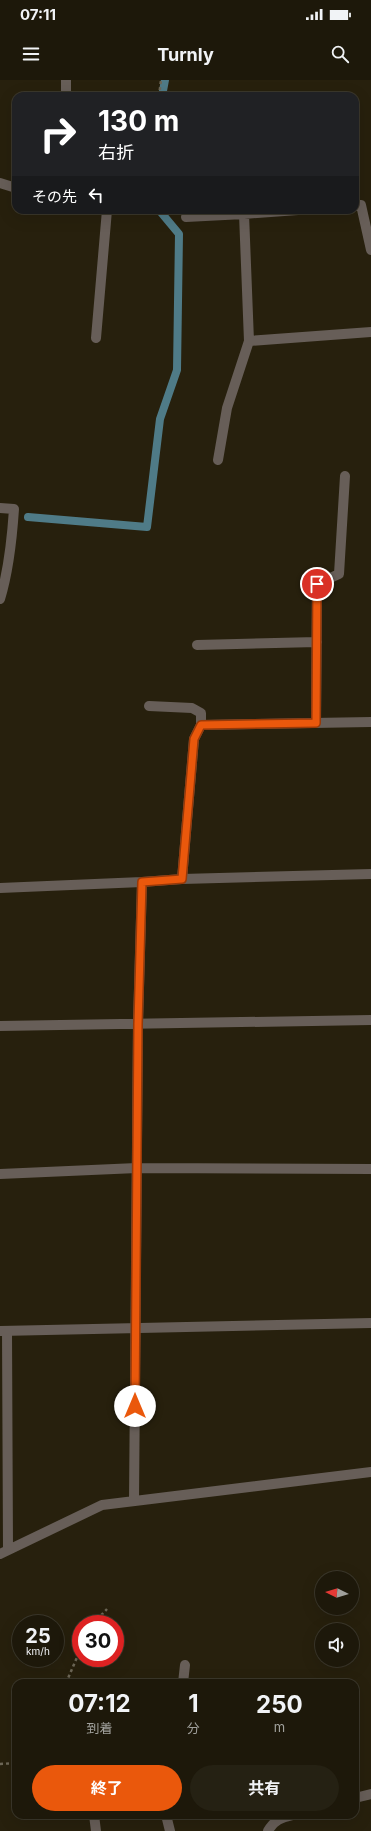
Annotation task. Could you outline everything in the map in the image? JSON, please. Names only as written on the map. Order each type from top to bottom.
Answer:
[{"type":"street","points":[[66,80],[66,92]]},
{"type":"street","points":[[0,183],[12,187]]},
{"type":"street","points":[[359,206],[361,206],[371,250]]},
{"type":"street","points":[[96,338],[107,214]]},
{"type":"street","points":[[184,214],[244,214],[249,341],[227,408],[218,460]]},
{"type":"street","points":[[249,341],[371,332]]},
{"type":"street","points":[[316,723],[317,584],[339,574],[345,476]]},
{"type":"street","points":[[0,508],[14,509],[12,539],[4,586],[0,599]]},
{"type":"street","points":[[196,645],[317,642]]},
{"type":"street","points":[[149,706],[192,708],[201,713],[201,725],[194,739],[182,879]]},
{"type":"street","points":[[201,725],[371,722]]},
{"type":"street","points":[[0,888],[182,879],[371,874]]},
{"type":"street","points":[[134,1501],[138,1024],[142,882]]},
{"type":"street","points":[[0,1026],[371,1020]]},
{"type":"street","points":[[0,1174],[137,1168],[371,1169]]},
{"type":"street","points":[[371,1322],[4,1331],[4,1551],[102,1506],[371,1472]]},
{"type":"street","points":[[183,1679],[185,1665]]},
{"type":"street","points":[[359,1797],[371,1794]]},
{"type":"street","points":[[94,1819],[96,1831]]},
{"type":"street","points":[[167,1819],[170,1831]]},
{"type":"street","points":[[268,1831],[272,1823],[278,1819]]},
{"type":"path","points":[[160,92],[161,80]]},
{"type":"path","points":[[101,1615],[107,1608]]},
{"type":"path","points":[[68,1679],[73,1667]]},
{"type":"path","points":[[0,1764],[12,1763]]},
{"type":"waterway","points":[[163,92],[165,80]]},
{"type":"waterway","points":[[28,517],[147,527],[160,419],[177,370],[179,234],[162,214]]},
{"type":"route","points":[[135,1406],[138,1024],[142,882],[182,879],[194,739],[201,725],[316,723],[317,584]]}]
